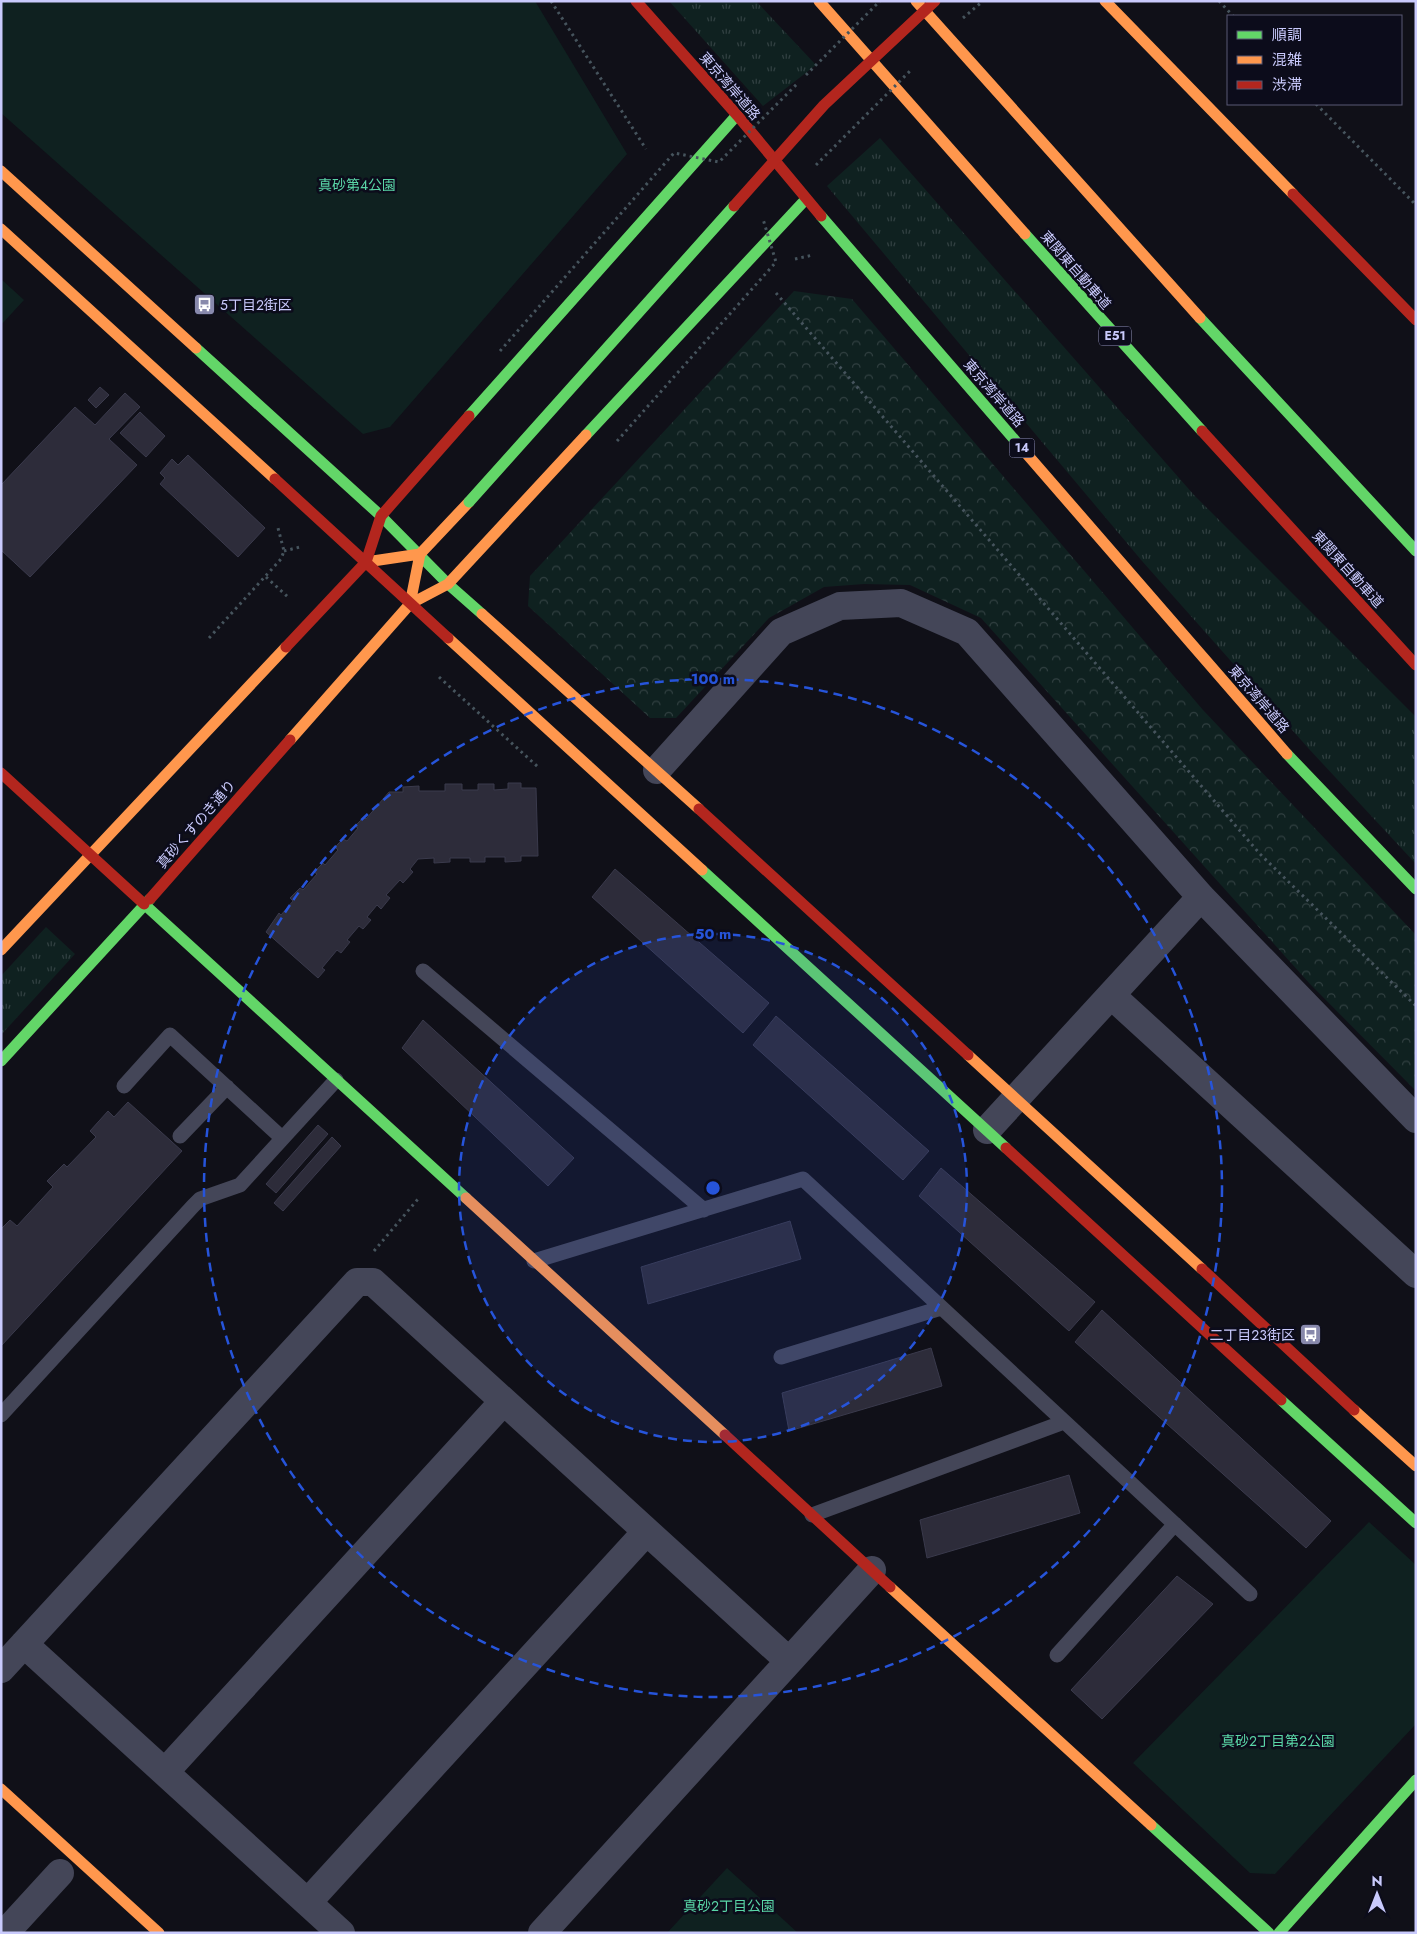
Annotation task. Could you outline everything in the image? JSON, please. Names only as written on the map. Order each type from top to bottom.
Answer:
[{"type":"main road","name":"東京湾岸道路","points":[[636,1],[737,115],[806,198],[1304,773],[1416,889]]},
{"type":"main road","name":"東関東自動車道","points":[[819,1],[1098,317],[1416,665]]},
{"type":"main road","points":[[916,1],[1154,268],[1416,551]]},
{"type":"main road","points":[[410,604],[420,554],[469,502],[824,105],[935,1]]},
{"type":"main road","points":[[1104,1],[1416,320]]},
{"type":"main road","points":[[1,950],[366,562],[381,516],[737,115]]},
{"type":"main road","points":[[1,171],[381,516],[448,584],[657,770],[1416,1466]]},
{"type":"main road","points":[[410,604],[448,584],[806,198]]},
{"type":"main road","points":[[1,229],[1416,1522]]},
{"type":"main road","points":[[366,562],[420,554]]},
{"type":"main road","name":"真砂くすのき通り","points":[[1,1061],[145,905],[410,604]]},
{"type":"main road","points":[[1,773],[1269,1933]]},
{"type":"main road","points":[[1278,1933],[1416,1780]]},
{"type":"main road","points":[[1,1789],[159,1933]]},
{"type":"street","points":[[657,770],[781,632],[840,606],[901,603],[967,632],[1201,897],[1416,1119]]},
{"type":"street","points":[[986,1130],[1201,897]]},
{"type":"street","points":[[1111,995],[1416,1274]]},
{"type":"street","points":[[1,1669],[357,1282],[373,1282],[789,1661]]},
{"type":"street","points":[[165,1772],[503,1402]]},
{"type":"street","points":[[308,1902],[646,1532]]},
{"type":"street","points":[[542,1933],[872,1570]]},
{"type":"street","points":[[24,1644],[341,1933]]},
{"type":"street","points":[[5,1933],[60,1873]]},
{"type":"lane","points":[[422,971],[704,1210]]},
{"type":"lane","points":[[124,1086],[170,1035],[282,1138]]},
{"type":"lane","points":[[1,1415],[200,1199],[240,1185],[336,1080]]},
{"type":"lane","points":[[180,1136],[227,1087]]},
{"type":"lane","points":[[534,1261],[803,1179],[1250,1594]]},
{"type":"lane","points":[[781,1357],[941,1308]]},
{"type":"lane","points":[[812,1515],[1064,1422]]},
{"type":"lane","points":[[1057,1656],[1174,1524]]},
{"type":"path","points":[[552,1],[646,149]]},
{"type":"path","points":[[500,351],[674,153],[719,162],[880,1]]},
{"type":"path","points":[[960,21],[983,1]]},
{"type":"path","points":[[1219,1],[1232,15]]},
{"type":"path","points":[[812,168],[918,63]]},
{"type":"path","points":[[1317,105],[1416,205]]},
{"type":"path","points":[[763,218],[776,262]]},
{"type":"path","points":[[793,259],[818,254]]},
{"type":"path","points":[[617,441],[776,262],[785,261]]},
{"type":"path","points":[[776,293],[1260,854],[1416,1006]]},
{"type":"path","points":[[209,638],[281,559],[284,551],[281,532],[277,525]]},
{"type":"path","points":[[284,551],[300,547]]},
{"type":"path","points":[[266,577],[289,598]]},
{"type":"path","points":[[364,1282],[370,1255],[424,1193]]},
{"type":"green space","name":"真砂第4公園","points":[[1,1],[535,1],[627,154],[390,427],[363,434],[1,113]]},
{"type":"green space","points":[[669,1],[756,1],[816,65],[763,106]]},
{"type":"green space","points":[[880,138],[1194,495],[1416,717],[1416,864],[1309,749],[1142,561],[827,186]]},
{"type":"green space","points":[[1,279],[24,300],[1,325]]},
{"type":"green space","points":[[794,291],[852,299],[1203,710],[1416,935],[1416,1091],[1310,984],[981,618],[910,585],[864,584],[824,587],[769,618],[676,718],[650,718],[528,606],[530,576]]},
{"type":"green space","points":[[46,927],[75,954],[1,1035],[1,976]]},
{"type":"green space","name":"真砂2丁目第2公園","points":[[1369,1522],[1416,1565],[1416,1724],[1275,1874],[1250,1873],[1133,1763]]},
{"type":"green space","name":"真砂2丁目公園","points":[[727,1868],[798,1933],[667,1933]]},
{"type":"building","points":[[100,387],[109,395],[96,408],[88,400]]},
{"type":"building","points":[[125,393],[140,407],[109,439],[137,465],[30,577],[1,550],[1,485],[75,407],[95,425]]},
{"type":"building","points":[[140,412],[165,436],[146,457],[120,433]]},
{"type":"building","points":[[188,455],[265,528],[238,557],[160,484],[165,478],[160,473],[172,459],[178,465]]},
{"type":"building","points":[[508,783],[521,783],[521,788],[536,788],[538,856],[521,856],[521,861],[505,862],[505,857],[485,857],[485,862],[470,862],[470,858],[450,858],[450,862],[434,863],[434,858],[418,859],[410,869],[413,872],[403,883],[400,880],[386,895],[390,898],[381,909],[377,905],[367,917],[371,920],[363,929],[359,926],[347,940],[350,942],[341,953],[337,950],[322,968],[325,970],[318,978],[266,932],[279,913],[281,915],[293,901],[290,898],[300,888],[303,890],[317,874],[314,872],[323,863],[325,865],[338,850],[335,847],[343,839],[347,841],[358,828],[355,826],[364,817],[366,819],[389,792],[403,792],[403,787],[419,786],[419,791],[445,791],[445,784],[462,784],[462,790],[478,790],[478,784],[494,784],[494,790],[508,789]]},
{"type":"building","points":[[615,869],[769,1003],[743,1033],[592,897]]},
{"type":"building","points":[[776,1016],[929,1151],[903,1180],[753,1045]]},
{"type":"building","points":[[423,1020],[574,1158],[548,1186],[402,1048]]},
{"type":"building","points":[[128,1102],[182,1151],[1,1346],[1,1229],[10,1220],[17,1226],[53,1187],[47,1181],[64,1164],[67,1167],[96,1137],[90,1131],[108,1111],[114,1117]]},
{"type":"building","points":[[318,1125],[328,1134],[276,1193],[266,1184]]},
{"type":"building","points":[[332,1137],[341,1146],[283,1211],[274,1203]]},
{"type":"building","points":[[941,1168],[1095,1302],[1069,1331],[919,1196]]},
{"type":"building","points":[[790,1221],[801,1259],[648,1304],[641,1267]]},
{"type":"building","points":[[1102,1310],[1331,1521],[1306,1548],[1075,1342]]},
{"type":"building","points":[[931,1348],[942,1386],[789,1431],[782,1393]]},
{"type":"building","points":[[1069,1475],[1080,1513],[927,1558],[920,1520]]},
{"type":"building","points":[[1177,1576],[1213,1604],[1102,1719],[1071,1690]]},
{"type":"traffic: fast","points":[[469,416],[737,115]]},
{"type":"traffic: fast","points":[[586,435],[806,199]]},
{"type":"traffic: fast","points":[[469,502],[734,206]]},
{"type":"traffic: fast","points":[[821,216],[1019,445]]},
{"type":"traffic: fast","points":[[1025,234],[1202,431]]},
{"type":"traffic: fast","points":[[1200,318],[1416,551]]},
{"type":"traffic: fast","points":[[196,348],[381,516],[448,584],[482,614]]},
{"type":"traffic: fast","points":[[1287,754],[1416,889]]},
{"type":"traffic: fast","points":[[702,870],[1006,1148]]},
{"type":"traffic: fast","points":[[1,1061],[150,899]]},
{"type":"traffic: fast","points":[[144,904],[466,1198]]},
{"type":"traffic: fast","points":[[1281,1400],[1416,1523]]},
{"type":"traffic: fast","points":[[1279,1933],[1416,1780]]},
{"type":"traffic: fast","points":[[1151,1825],[1269,1933]]},
{"type":"traffic: slow","points":[[819,1],[1025,234]]},
{"type":"traffic: slow","points":[[916,1],[1200,318]]},
{"type":"traffic: slow","points":[[1105,1],[1293,194]]},
{"type":"traffic: slow","points":[[1,171],[196,348]]},
{"type":"traffic: slow","points":[[1,229],[275,479]]},
{"type":"traffic: slow","points":[[290,740],[410,604],[448,584],[586,435]]},
{"type":"traffic: slow","points":[[1019,445],[1287,754]]},
{"type":"traffic: slow","points":[[420,554],[469,502]]},
{"type":"traffic: slow","points":[[366,562],[420,554],[410,604]]},
{"type":"traffic: slow","points":[[482,614],[699,809]]},
{"type":"traffic: slow","points":[[448,638],[702,870]]},
{"type":"traffic: slow","points":[[1,950],[286,647]]},
{"type":"traffic: slow","points":[[968,1055],[1202,1269]]},
{"type":"traffic: slow","points":[[466,1198],[725,1435]]},
{"type":"traffic: slow","points":[[1354,1410],[1416,1466]]},
{"type":"traffic: slow","points":[[890,1587],[1151,1825]]},
{"type":"traffic: slow","points":[[1,1789],[159,1933]]},
{"type":"traffic: jam","points":[[636,1],[737,115],[821,216]]},
{"type":"traffic: jam","points":[[734,206],[824,105],[935,1]]},
{"type":"traffic: jam","points":[[1293,194],[1416,320]]},
{"type":"traffic: jam","points":[[286,647],[366,562],[381,516],[469,416]]},
{"type":"traffic: jam","points":[[1202,431],[1416,665]]},
{"type":"traffic: jam","points":[[275,479],[448,638]]},
{"type":"traffic: jam","points":[[150,899],[290,740]]},
{"type":"traffic: jam","points":[[1,773],[144,904]]},
{"type":"traffic: jam","points":[[699,809],[968,1055]]},
{"type":"traffic: jam","points":[[1006,1148],[1281,1400]]},
{"type":"traffic: jam","points":[[1202,1269],[1354,1410]]},
{"type":"traffic: jam","points":[[725,1435],[890,1587]]},
{"type":"place","name":"5丁目2街区","points":[[204,305]]},
{"type":"place","name":"二丁目23街区","points":[[1311,1335]]}]
